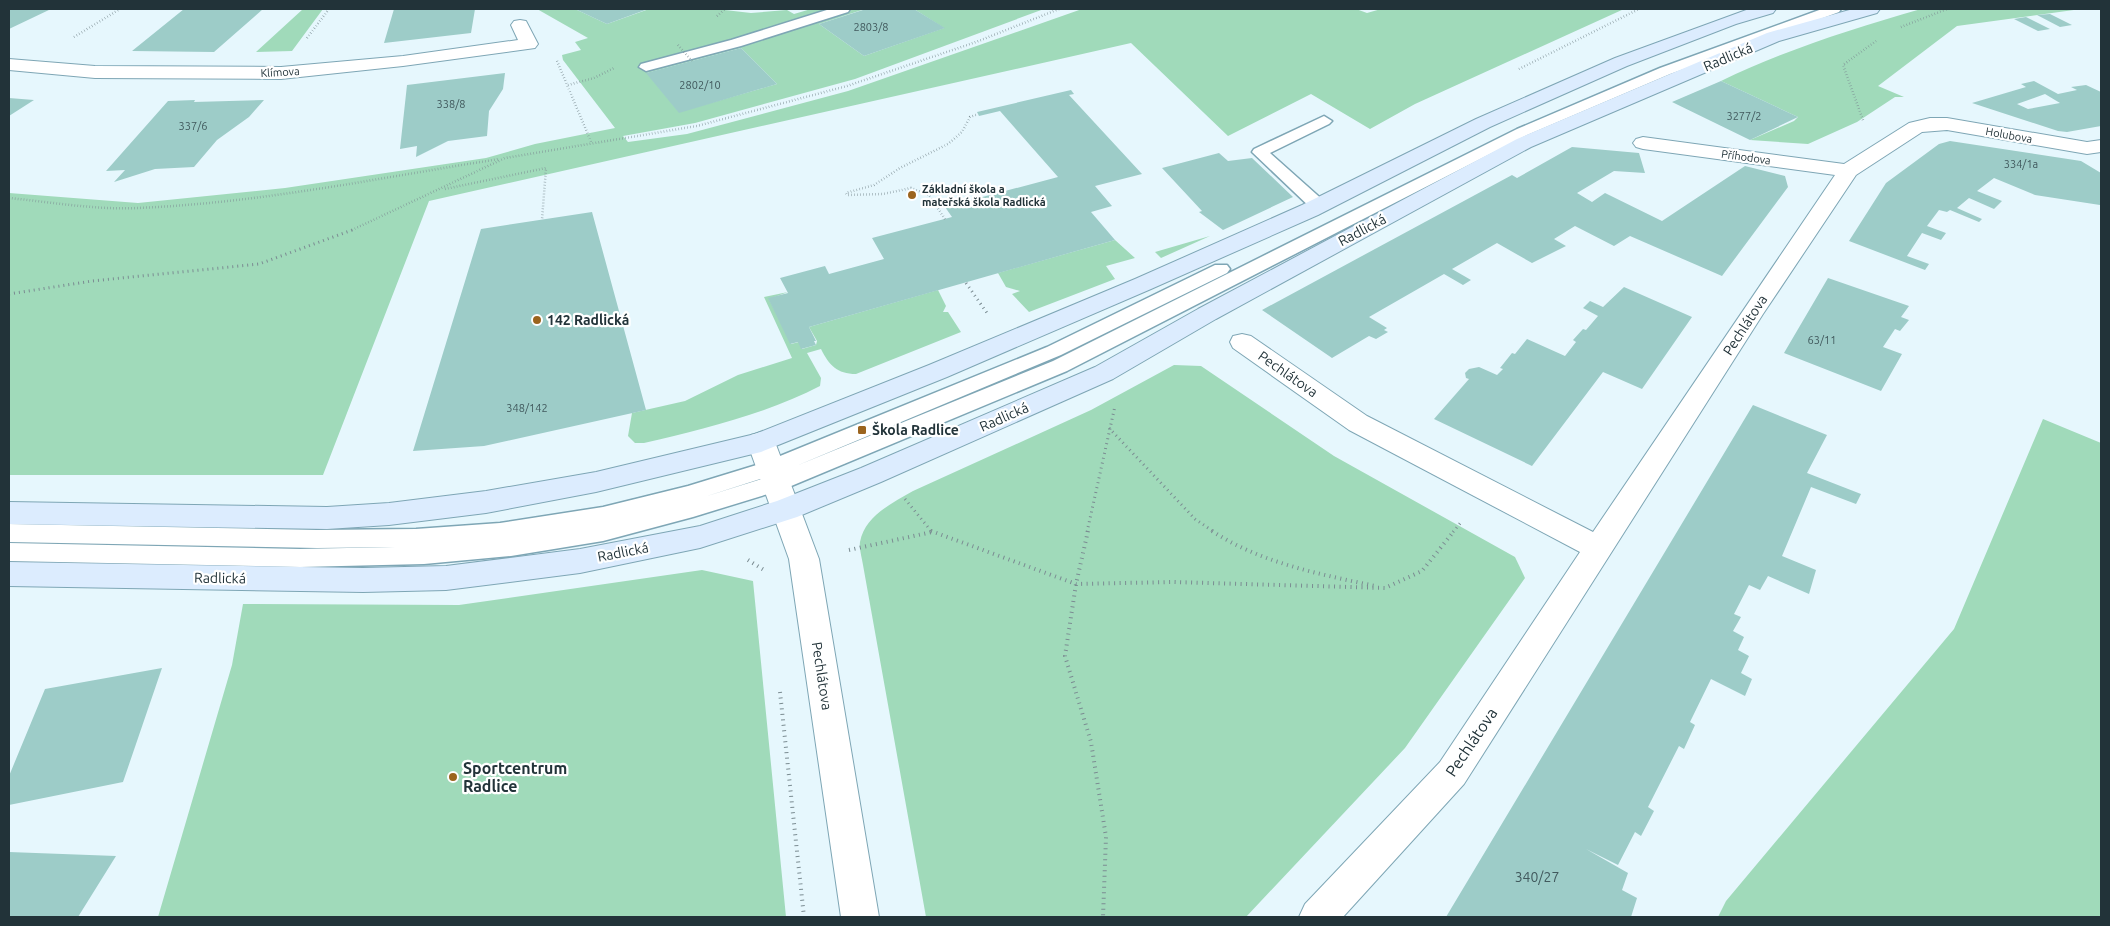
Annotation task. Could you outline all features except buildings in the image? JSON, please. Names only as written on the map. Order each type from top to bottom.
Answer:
[{"type":"main road","name":"Radlická","points":[[9,574],[364,580],[446,578],[580,561],[700,537],[774,476],[938,371],[1143,284],[1319,206],[1483,123],[1604,70],[1730,20],[1767,9]]},
{"type":"main road","name":"Radlická","points":[[9,512],[327,518],[389,514],[486,502],[596,482],[871,475],[1104,373],[1207,314],[1524,143],[1773,38],[1871,9]]},
{"type":"street","name":"Klímova","points":[[9,65],[94,72],[281,73],[403,61],[529,44],[520,25]]},
{"type":"street","name":"Holubova","points":[[1916,126],[1948,124],[2087,148],[2101,146]]},
{"type":"street","name":"Pechlátova","points":[[1318,917],[1452,773],[1848,170],[1916,126]]},
{"type":"street","name":"Příhodova","points":[[1643,143],[1848,170]]},
{"type":"street","name":"Pechlátova","points":[[1242,342],[1358,424],[1598,548]]},
{"type":"street","name":"Pechlátova","points":[[774,476],[804,559],[860,917]]},
{"type":"lane","points":[[646,67],[736,43],[843,9]]},
{"type":"lane","points":[[9,533],[327,539],[416,538],[500,532],[603,514],[774,476],[1054,351],[1513,123],[1654,63],[1802,9]]},
{"type":"lane","points":[[9,552],[300,558],[424,554],[501,548],[603,532],[678,513],[1060,366],[1522,132],[1665,71],[1834,9]]},
{"type":"lane","points":[[1319,206],[1260,152],[1324,121]]},
{"type":"path","points":[[82,32],[120,9]]},
{"type":"path","points":[[9,198],[114,208],[138,208],[272,195],[697,126],[847,86],[976,42],[1059,9]]},
{"type":"path","points":[[1893,30],[1947,9]]},
{"type":"path","points":[[1863,120],[1843,65],[1879,40]]},
{"type":"path","points":[[678,45],[692,61]]},
{"type":"path","points":[[557,60],[592,144]]},
{"type":"path","points":[[945,219],[929,195],[911,188],[883,194],[847,195],[846,193],[874,185],[900,168],[948,144],[962,132],[970,117],[978,114]]},
{"type":"path","points":[[9,294],[92,281],[259,264],[343,235],[505,158]]},
{"type":"path","points":[[440,190],[546,168],[547,175],[542,220]]},
{"type":"path","points":[[966,283],[984,309]]},
{"type":"path","points":[[1103,917],[1106,837],[1091,742],[1065,656],[1076,584],[1109,427],[1116,403]]},
{"type":"path","points":[[1109,427],[1195,519],[1225,538],[1265,557],[1309,572],[1385,588]]},
{"type":"path","points":[[904,497],[932,532],[1076,584],[1173,582],[1385,588],[1404,581],[1422,571],[1462,521]]},
{"type":"path","points":[[849,550],[932,532]]},
{"type":"path","points":[[762,567],[767,575]]},
{"type":"path","points":[[779,682],[804,917]]},
{"type":"green space","points":[[303,9],[323,9],[292,51],[256,52]]},
{"type":"green space","points":[[537,9],[575,9],[607,24],[649,9],[716,9],[751,13],[787,10],[794,14],[811,9],[865,9],[819,24],[864,56],[944,28],[914,9],[1044,9],[855,79],[695,123],[623,136],[628,142],[687,134],[848,91],[1082,9],[1356,9],[1367,13],[1381,9],[1624,9],[1415,104],[1370,129],[1311,94],[1228,136],[1131,43],[429,201],[323,475],[9,475],[9,193],[138,203],[285,188],[486,158],[535,144],[615,128],[563,60],[562,55],[581,50],[575,42],[588,38]],"holes":[[[741,48],[777,84],[679,112],[647,73]]]},
{"type":"green space","points":[[1921,9],[2081,9],[1957,26],[1878,86],[1904,97],[1895,97],[1857,122],[1808,144],[1750,140],[1794,121],[1798,117],[1721,81],[1770,59],[1819,41]]},
{"type":"green space","points":[[1210,236],[1161,258],[1155,252]]},
{"type":"green space","points":[[1115,240],[1135,258],[1106,266],[1115,279],[1029,312],[1012,294],[1020,291],[1006,287],[998,273]]},
{"type":"green space","points":[[938,290],[946,306],[943,312],[948,312],[961,332],[856,374],[849,374],[834,368],[821,349],[807,353],[821,378],[820,386],[800,396],[734,420],[644,443],[635,443],[628,436],[632,413],[685,401],[738,375],[792,358],[764,297],[788,292],[769,299],[791,344],[799,342],[802,349],[816,345],[817,341],[809,327]]},
{"type":"green space","points":[[1174,365],[1201,366],[1334,456],[1515,557],[1525,578],[1405,748],[1246,917],[926,917],[860,551],[863,533],[868,524],[881,511],[913,491],[1091,410]]},
{"type":"green space","points":[[2043,419],[2101,443],[2101,917],[1718,917],[1726,901],[1954,629]]},
{"type":"green space","name":"Sportcentrum Radlice","points":[[702,570],[753,581],[786,917],[158,917],[232,665],[243,604],[459,605]]},
{"type":"place","name":"Základní škola a mateřská škola Radlická","points":[[912,195]]},
{"type":"place","name":"142 Radlická","points":[[537,320]]},
{"type":"place","name":"Škola Radlice","points":[[862,430]]},
{"type":"place","name":"Sportcentrum Radlice","points":[[453,777]]}]
